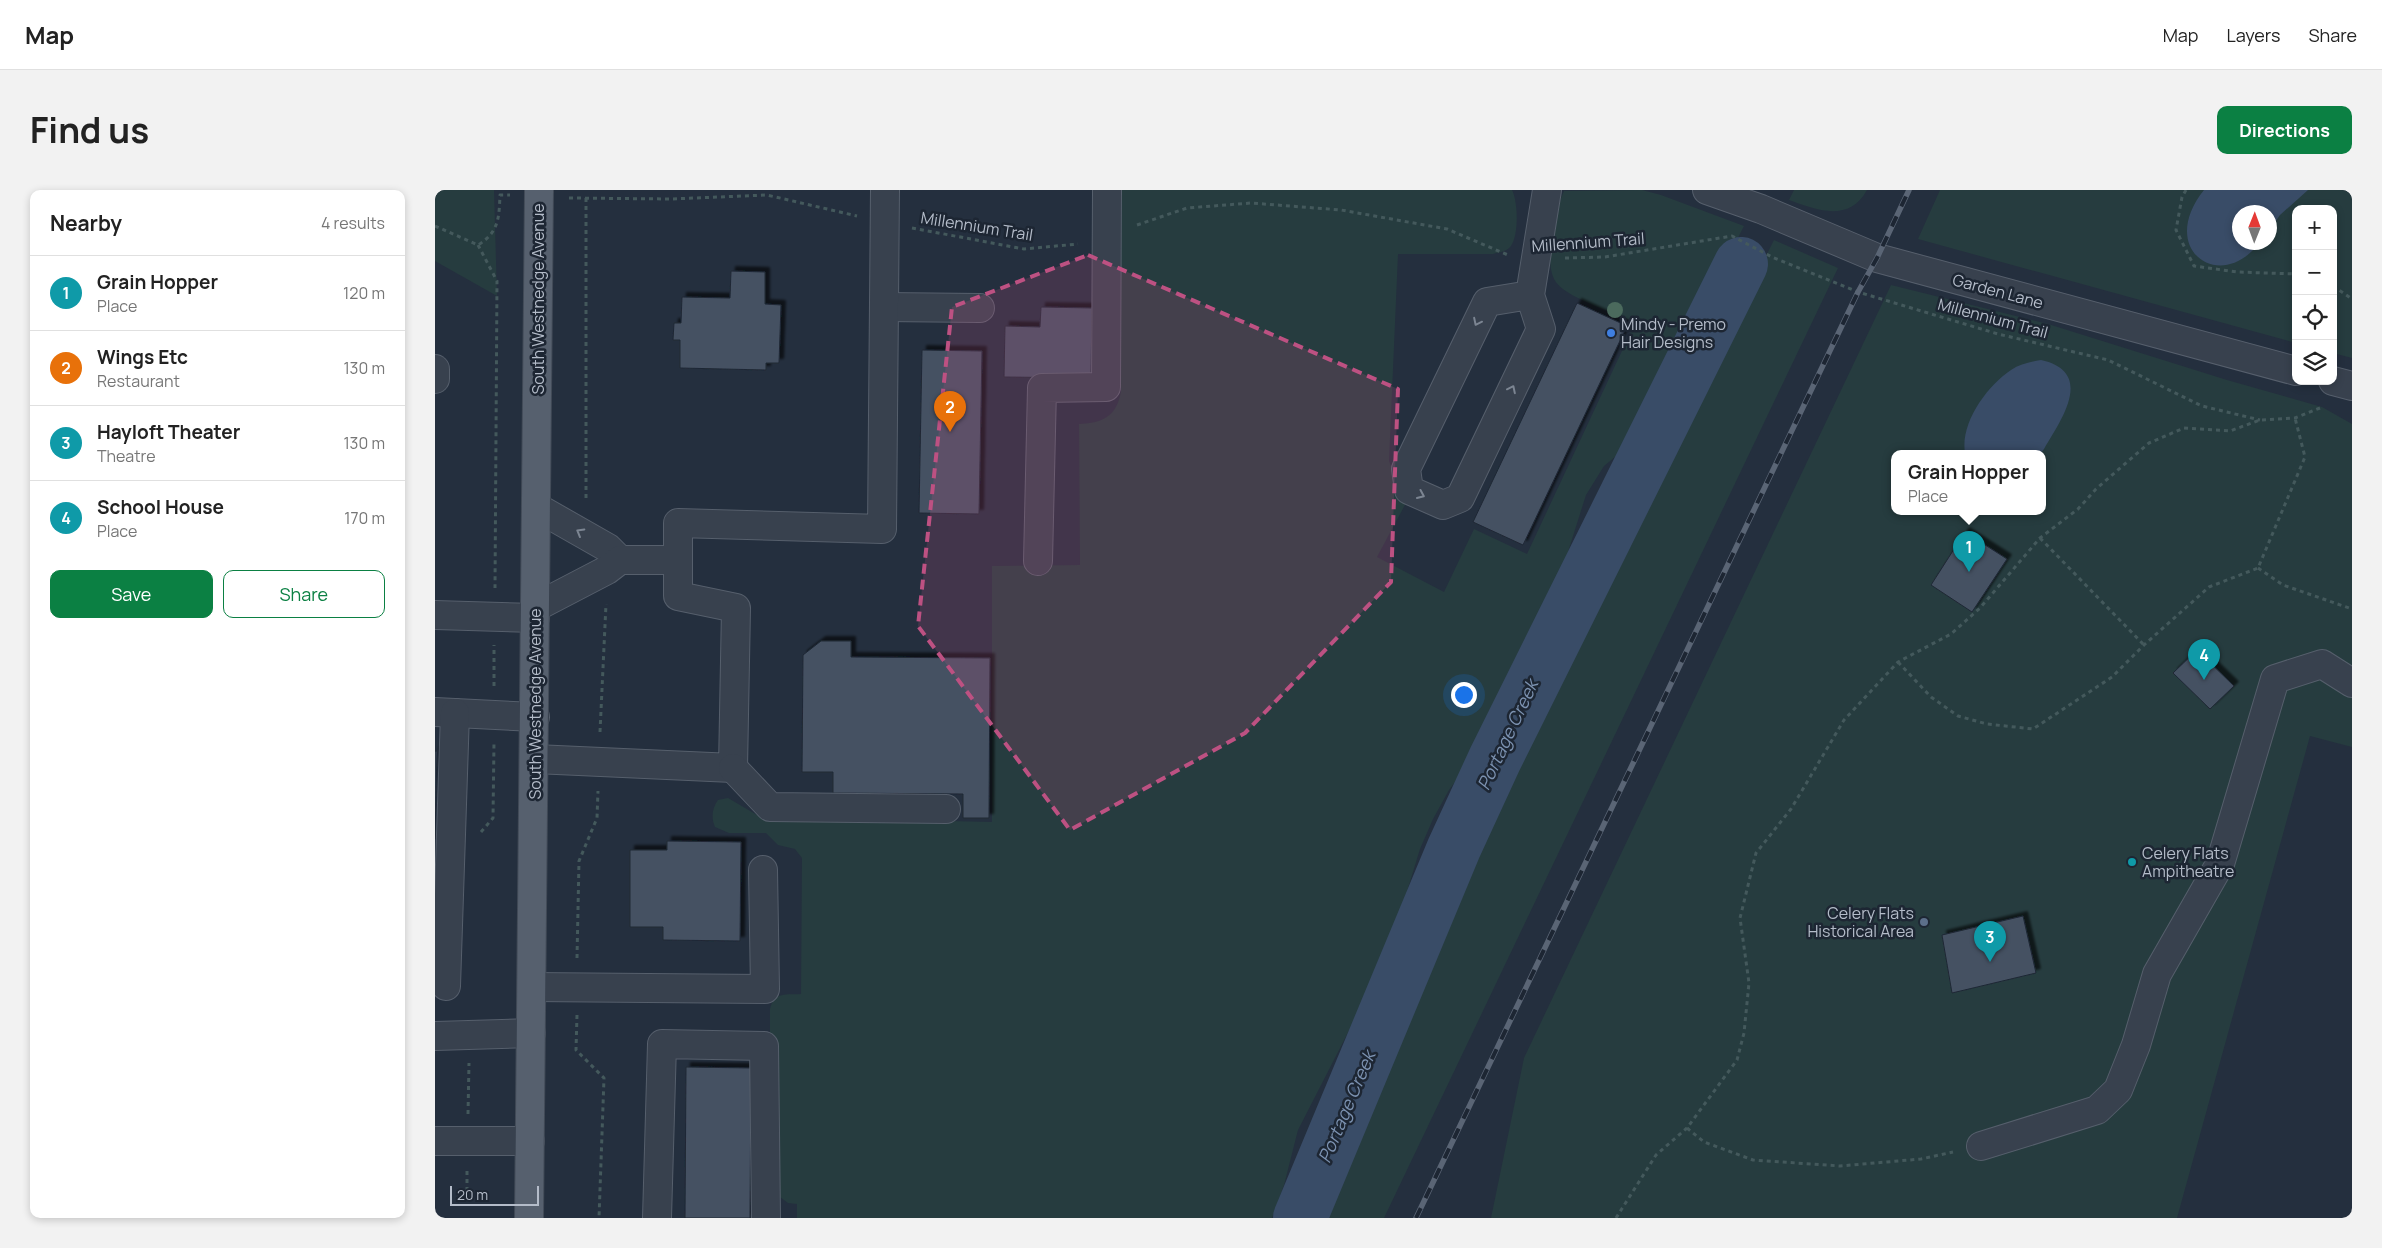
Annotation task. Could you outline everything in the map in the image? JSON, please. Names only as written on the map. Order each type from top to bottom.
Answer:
[{"type":"main road","name":"South Westnedge Avenue","points":[[529,1218],[535,759],[539,193]]},
{"type":"street","points":[[733,768],[736,608],[678,596],[678,523],[882,529],[885,190]]},
{"type":"street","points":[[1038,561],[1041,388],[1106,387],[1107,190]]},
{"type":"street","points":[[1529,295],[1487,302],[1406,469],[1409,490],[1443,505],[1460,498],[1541,329],[1529,295],[1547,190]]},
{"type":"street","name":"Garden Lane","points":[[1707,190],[1761,209],[1877,258],[2292,370]]},
{"type":"street","points":[[884,307],[980,308]]},
{"type":"street","points":[[435,369],[435,379]]},
{"type":"street","points":[[2337,382],[2352,386]]},
{"type":"street","points":[[536,507],[608,548],[613,565]]},
{"type":"street","points":[[435,616],[535,612],[613,565],[679,560]]},
{"type":"street","points":[[1981,1146],[2097,1110],[2118,1090],[2136,1045],[2157,974],[2220,864],[2275,679],[2322,664],[2352,683]]},
{"type":"street","points":[[446,986],[443,866],[445,713],[535,717]]},
{"type":"street","points":[[535,759],[733,768],[770,806],[946,809]]},
{"type":"street","points":[[532,987],[765,989],[763,870]]},
{"type":"street","points":[[435,1036],[531,1033]]},
{"type":"street","points":[[657,1218],[662,1044],[764,1046],[766,1218]]},
{"type":"street","points":[[435,1141],[529,1141]]},
{"type":"path","points":[[2186,190],[2182,197],[2176,230],[2194,266],[2237,272],[2292,274]]},
{"type":"path","name":"Millennium Trail","points":[[435,226],[478,245],[491,237],[499,218],[500,195],[539,193],[586,198],[670,199],[767,195],[885,222],[1025,249],[1072,246],[1187,208],[1251,203],[1341,210],[1447,229],[1519,260],[1605,257],[1732,236],[1772,258],[1858,292],[1997,334],[2108,360],[2202,406],[2260,420],[2230,431],[2184,428],[2149,443],[2096,489],[2078,509],[2040,538]]},
{"type":"path","points":[[586,198],[586,502],[590,509]]},
{"type":"path","points":[[2337,289],[2352,299]]},
{"type":"path","points":[[1898,662],[1931,697],[1959,716],[1987,724],[2033,729],[2112,677],[2209,586],[2258,568],[2305,458],[2295,418]]},
{"type":"path","points":[[1616,1218],[1655,1155],[1687,1128],[1737,1060],[1744,1032],[1749,983],[1740,918],[1756,853],[1791,808],[1844,720],[1898,662],[1951,634],[1980,608],[2040,538],[2144,645]]},
{"type":"path","points":[[599,1218],[603,1078],[576,1050],[579,861],[597,818],[598,762],[613,565]]},
{"type":"path","points":[[2258,568],[2283,585],[2352,609]]},
{"type":"path","points":[[1687,1128],[1704,1142],[1753,1160],[1840,1166],[1921,1159],[1981,1146]]},
{"type":"highlighted area","points":[[1088,255],[1398,389],[1391,582],[1245,733],[1070,830],[918,626],[952,307]]},
{"type":"green space","points":[[435,190],[494,190],[497,296],[435,261]]},
{"type":"green space","points":[[1121,190],[1512,190],[1517,218],[1514,241],[1507,250],[1493,254],[1398,254],[1389,461],[1406,503],[1377,557],[1444,592],[1474,529],[1527,554],[1635,323],[1579,298],[1559,286],[1554,279],[1550,263],[1550,253],[1557,214],[1564,191],[1642,190],[1661,195],[1744,226],[1647,417],[1626,448],[1604,466],[1586,495],[1567,555],[1557,602],[1546,629],[1480,748],[1449,790],[1433,819],[1420,849],[1393,937],[1380,970],[1298,1130],[1284,1185],[1272,1218],[797,1218],[797,1204],[788,1203],[776,1194],[770,1103],[770,1009],[775,999],[782,995],[801,994],[802,858],[795,849],[778,845],[766,833],[729,833],[715,827],[713,810],[718,800],[728,798],[757,815],[772,817],[992,822],[992,566],[1080,565],[1079,424],[1095,422],[1107,417],[1116,407],[1121,391],[1119,204]]},
{"type":"green space","points":[[1794,190],[1867,190],[1860,200],[1851,207],[1832,211],[1821,210],[1789,200]]},
{"type":"green space","points":[[1940,190],[2352,190],[2352,358],[2337,354],[2337,205],[2292,205],[2292,342],[1918,239]]},
{"type":"green space","points":[[1774,240],[1838,268],[1384,1218],[1316,1218],[1471,845]]},
{"type":"green space","points":[[1891,285],[2048,324],[2227,380],[2322,407],[2352,424],[2352,747],[2310,736],[2177,1218],[1491,1218],[1524,1058]]},
{"type":"water","points":[[2204,190],[2308,190],[2277,219],[2277,205],[2232,205],[2232,250],[2252,250],[2244,258],[2228,265],[2212,264],[2199,258],[2190,247],[2187,231],[2191,212]]},
{"type":"water","points":[[2041,360],[2057,366],[2067,375],[2070,386],[2070,398],[2065,411],[2044,449],[1965,450],[1967,430],[1971,418],[1985,395],[2011,370],[2029,362]]},
{"type":"building","points":[[731,271],[765,272],[765,304],[781,305],[779,363],[766,363],[766,370],[680,368],[680,340],[673,340],[674,323],[681,323],[682,297],[730,298]]},
{"type":"building","points":[[1577,303],[1627,326],[1523,545],[1473,522]]},
{"type":"building","points":[[1041,307],[1092,308],[1091,378],[1004,377],[1005,326],[1040,327]]},
{"type":"building","points":[[922,350],[982,351],[979,514],[919,513]]},
{"type":"building","points":[[1965,532],[2007,559],[1972,612],[1931,585]]},
{"type":"building","points":[[821,641],[851,641],[851,657],[990,658],[989,818],[963,818],[963,794],[833,793],[833,772],[802,772],[803,655]]},
{"type":"building","points":[[2197,650],[2234,686],[2210,709],[2173,673]]},
{"type":"building","points":[[435,751],[437,751],[435,839]]},
{"type":"building","points":[[667,841],[741,842],[740,941],[663,940],[663,927],[630,927],[630,850],[667,850]]},
{"type":"building","points":[[2023,916],[2036,973],[1952,993],[1942,935]]},
{"type":"building","points":[[686,1067],[751,1068],[750,1218],[685,1218]]},
{"type":"waterway","name":"Portage Creek","points":[[1300,1218],[1454,848],[1495,759],[1741,264]]},
{"type":"railway","points":[[1416,1218],[1858,292],[1877,258],[1909,190]]},
{"type":"place","name":"Mindy - Premo Hair Designs","points":[[1611,333]]},
{"type":"place","name":"Wings Etc","points":[[950,432]]},
{"type":"place","name":"Grain Hopper","points":[[1969,572]]},
{"type":"place","name":"School House","points":[[2204,680]]},
{"type":"place","name":"Celery Flats Ampitheatre","points":[[2132,862]]},
{"type":"place","name":"Celery Flats Historical Area","points":[[1924,922]]},
{"type":"place","name":"Hayloft Theater","points":[[1990,962]]}]
